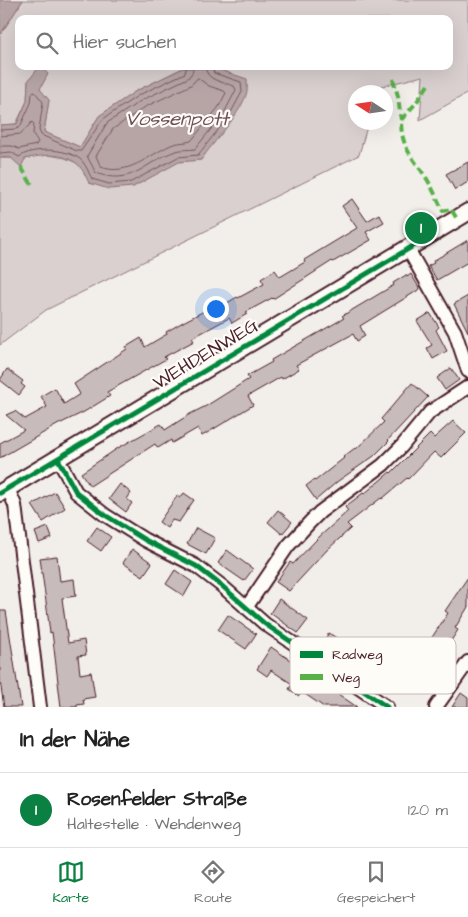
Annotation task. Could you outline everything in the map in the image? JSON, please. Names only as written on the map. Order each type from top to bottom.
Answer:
[{"type":"main road","name":"WEHDENWEG","points":[[4,491],[468,212]]},
{"type":"street","points":[[408,249],[455,332],[468,371]]},
{"type":"street","points":[[246,608],[288,546],[315,517],[383,464],[402,446],[430,412],[468,387]]},
{"type":"street","points":[[58,459],[76,492],[105,515],[145,540],[196,566],[222,586],[264,624],[290,642]]},
{"type":"street","points":[[4,491],[15,504],[40,707]]},
{"type":"street","points":[[456,679],[468,662]]},
{"type":"street","points":[[368,694],[387,707]]},
{"type":"street","points":[[436,707],[445,694]]},
{"type":"shaded area","points":[[23,0],[468,0],[468,93],[420,120],[423,76],[386,85],[348,85],[348,130],[366,130],[359,155],[46,310],[0,345],[0,158],[25,159],[44,154],[65,158],[133,187],[179,161],[201,160],[215,139],[184,70],[453,70],[453,15],[15,15],[15,70],[179,70],[136,91],[99,116],[80,147],[44,132],[49,100],[28,81],[27,101],[16,124],[0,125],[0,35]]},
{"type":"water","points":[[0,0],[23,0],[0,35]]},
{"type":"water","name":"Vossenpott","points":[[37,70],[44,70],[48,74],[40,89],[49,100],[44,132],[80,147],[99,116],[136,91],[179,70],[220,70],[247,79],[247,91],[238,111],[201,160],[179,162],[133,187],[109,189],[89,183],[78,165],[64,157],[51,155],[25,159],[21,167],[10,157],[0,158],[0,125],[17,124],[27,101],[28,81]]},
{"type":"building","points":[[468,162],[468,182],[455,190],[446,174]]},
{"type":"building","points":[[352,199],[367,221],[379,214],[384,222],[366,232],[371,240],[332,261],[273,299],[246,312],[247,314],[232,323],[229,318],[192,338],[194,341],[164,357],[166,359],[107,392],[110,396],[0,458],[0,443],[24,430],[6,415],[15,411],[25,419],[47,407],[41,396],[55,388],[64,404],[80,394],[74,384],[141,338],[145,347],[183,322],[208,309],[210,313],[264,284],[261,279],[275,270],[280,277],[305,262],[304,260],[357,228],[342,206]]},
{"type":"building","points":[[468,240],[468,262],[437,280],[428,266]]},
{"type":"building","points":[[411,274],[420,289],[360,326],[365,336],[357,341],[353,334],[296,365],[299,369],[248,396],[253,405],[217,427],[202,436],[198,428],[172,443],[171,440],[158,448],[155,444],[90,486],[81,473],[118,448],[161,424],[165,430],[206,406],[249,379],[247,376],[272,362],[271,360],[344,318],[342,316],[394,285],[393,283],[406,275],[407,277]]},
{"type":"building","points":[[468,296],[468,332],[454,304]]},
{"type":"building","points":[[430,313],[439,327],[436,330],[447,351],[433,359],[427,348],[432,345],[417,321]]},
{"type":"building","points":[[451,368],[459,380],[445,390],[437,378]]},
{"type":"building","points":[[7,369],[23,381],[21,384],[25,387],[19,395],[0,380]]},
{"type":"building","points":[[412,383],[428,397],[374,456],[338,481],[316,500],[306,486],[356,449],[384,422],[381,419]]},
{"type":"building","points":[[453,421],[466,433],[441,458],[434,452],[408,479],[347,524],[351,528],[327,550],[289,591],[276,582],[290,562],[293,564],[348,511],[345,507],[391,473],[430,434],[434,438]]},
{"type":"building","points":[[120,484],[131,493],[127,499],[132,503],[126,512],[109,499]]},
{"type":"building","points":[[55,492],[65,508],[43,522],[32,505]]},
{"type":"building","points":[[184,493],[194,500],[179,522],[172,520],[167,528],[159,522],[177,496],[180,498]]},
{"type":"building","points":[[278,510],[292,522],[282,534],[268,522]]},
{"type":"building","points":[[48,527],[52,538],[39,543],[35,532]]},
{"type":"building","points":[[97,527],[111,537],[101,551],[87,541]]},
{"type":"building","points":[[196,528],[215,538],[206,554],[187,544]]},
{"type":"building","points":[[132,549],[152,563],[143,576],[123,563]]},
{"type":"building","points":[[227,550],[253,569],[244,581],[218,563]]},
{"type":"building","points":[[57,556],[60,581],[74,579],[76,596],[62,598],[68,643],[84,640],[86,655],[78,656],[80,674],[91,672],[95,697],[83,699],[84,704],[77,705],[77,707],[61,707],[52,632],[50,633],[40,558]]},
{"type":"building","points":[[175,570],[192,582],[184,596],[166,584]]},
{"type":"building","points":[[468,577],[468,607],[455,628],[458,630],[453,637],[432,637],[448,613],[445,611]]},
{"type":"building","points":[[279,599],[308,620],[298,633],[270,613]]},
{"type":"building","points":[[0,611],[6,611],[21,707],[4,707],[0,681]]},
{"type":"building","points":[[228,615],[256,634],[246,649],[218,630]]},
{"type":"building","points":[[329,633],[335,637],[326,637]]},
{"type":"building","points":[[271,647],[290,660],[290,683],[271,670],[267,676],[257,669]]},
{"type":"building","points":[[461,693],[468,698],[468,707],[452,707]]},
{"type":"building","points":[[305,694],[338,694],[357,707],[324,707]]},
{"type":"marked path","points":[[393,79],[398,96],[401,120]]},
{"type":"marked path","points":[[428,85],[401,120],[403,138],[443,211],[451,209],[457,219]]},
{"type":"marked path","points":[[21,167],[32,185]]},
{"type":"cycle path","points":[[0,493],[425,239]]},
{"type":"cycle path","points":[[58,459],[76,492],[105,515],[145,540],[196,566],[265,624],[290,641]]},
{"type":"cycle path","points":[[368,694],[387,707]]},
{"type":"place","name":"Rosenfelder Straße","points":[[421,228]]}]
